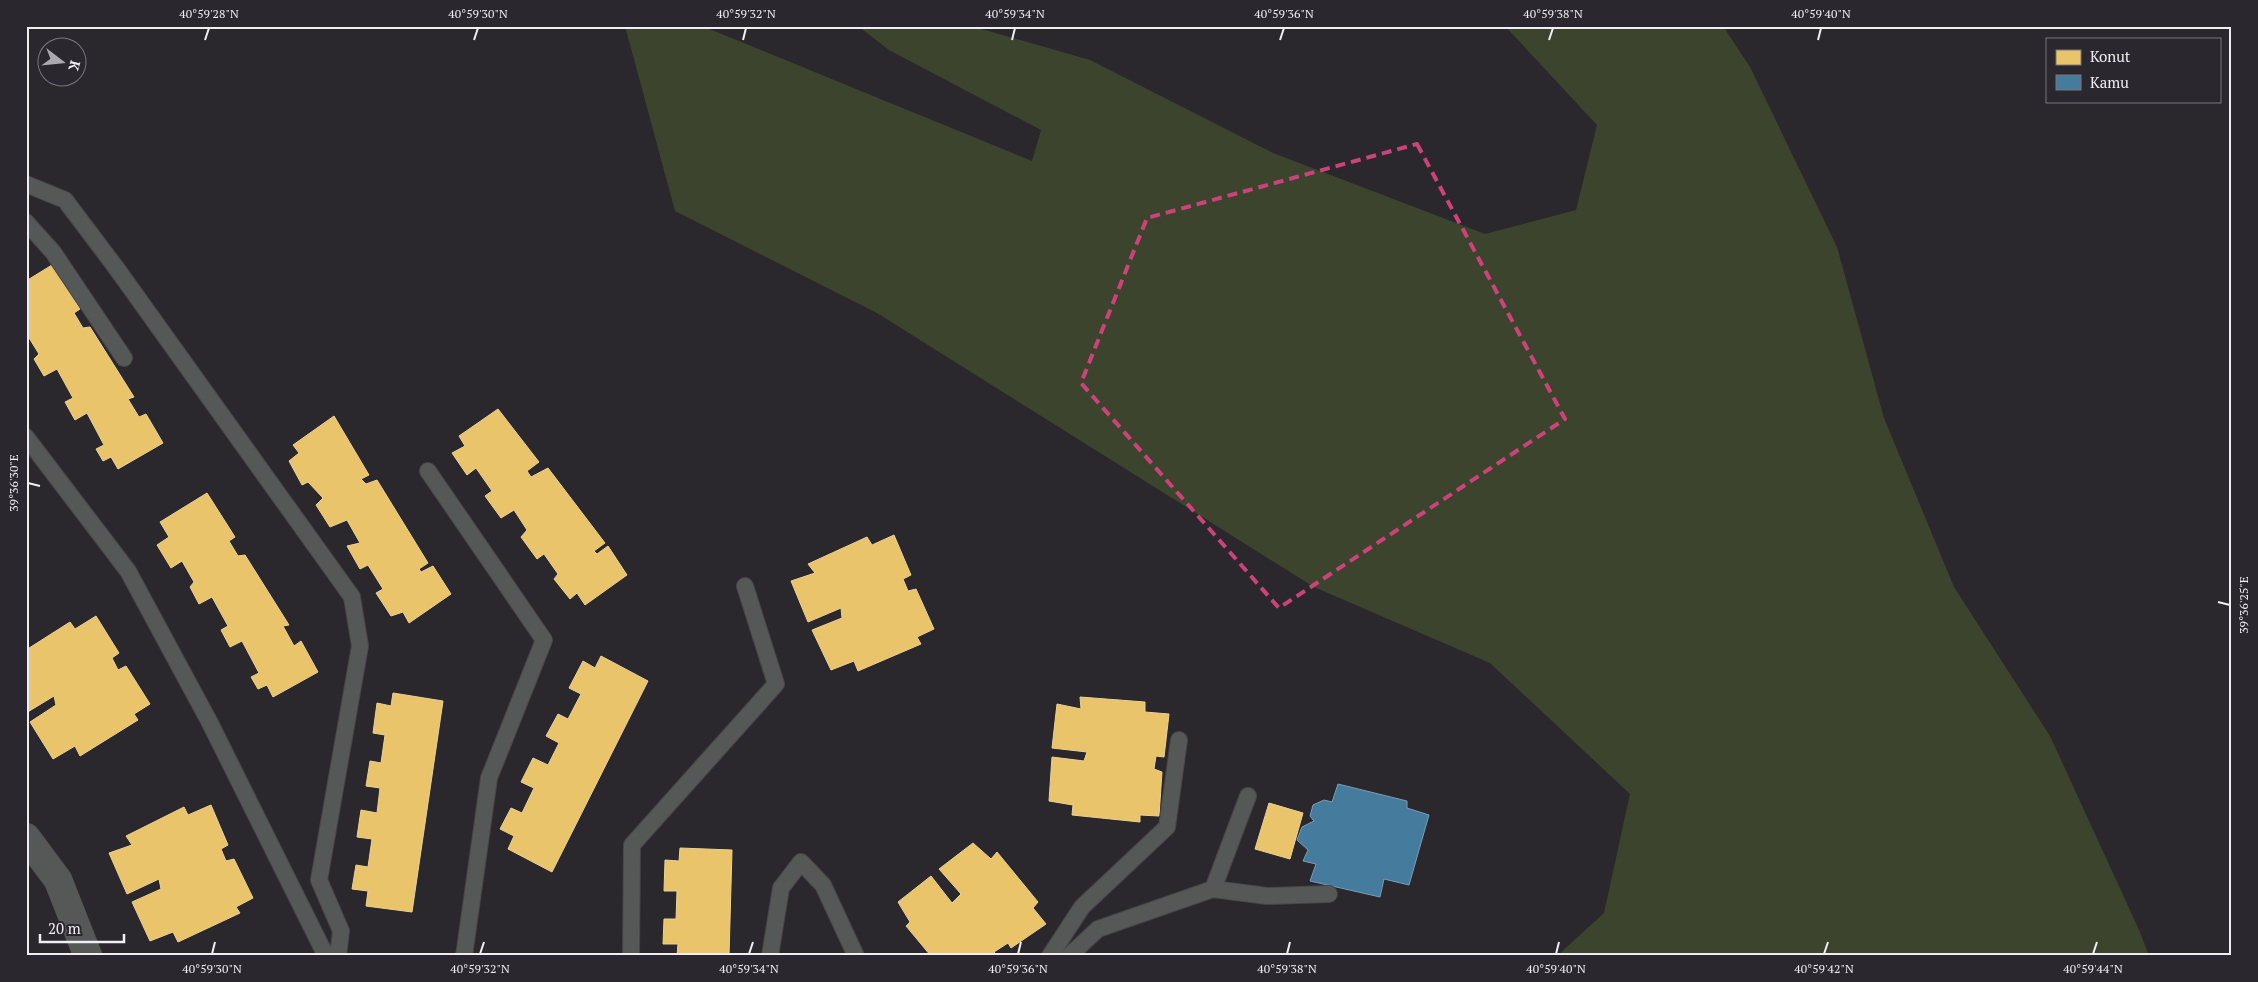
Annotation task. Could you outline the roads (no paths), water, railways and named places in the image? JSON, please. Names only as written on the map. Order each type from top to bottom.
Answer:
[{"type":"street","points":[[26,837],[58,880],[88,956]]},
{"type":"lane","points":[[26,184],[65,200],[117,269],[352,597],[360,646],[319,880],[341,931],[338,956]]},
{"type":"lane","points":[[26,222],[53,252],[124,358]]},
{"type":"lane","points":[[26,437],[128,570],[210,723],[326,956]]},
{"type":"lane","points":[[428,471],[544,640],[489,778],[464,956]]},
{"type":"lane","points":[[631,956],[632,845],[776,684],[745,586]]},
{"type":"lane","points":[[1050,956],[1082,907],[1167,827],[1179,740]]},
{"type":"lane","points":[[1213,889],[1248,796]]},
{"type":"lane","points":[[770,956],[781,888],[801,862],[823,885],[856,956]]},
{"type":"lane","points":[[1069,956],[1098,929],[1213,889],[1267,896],[1328,894]]}]
